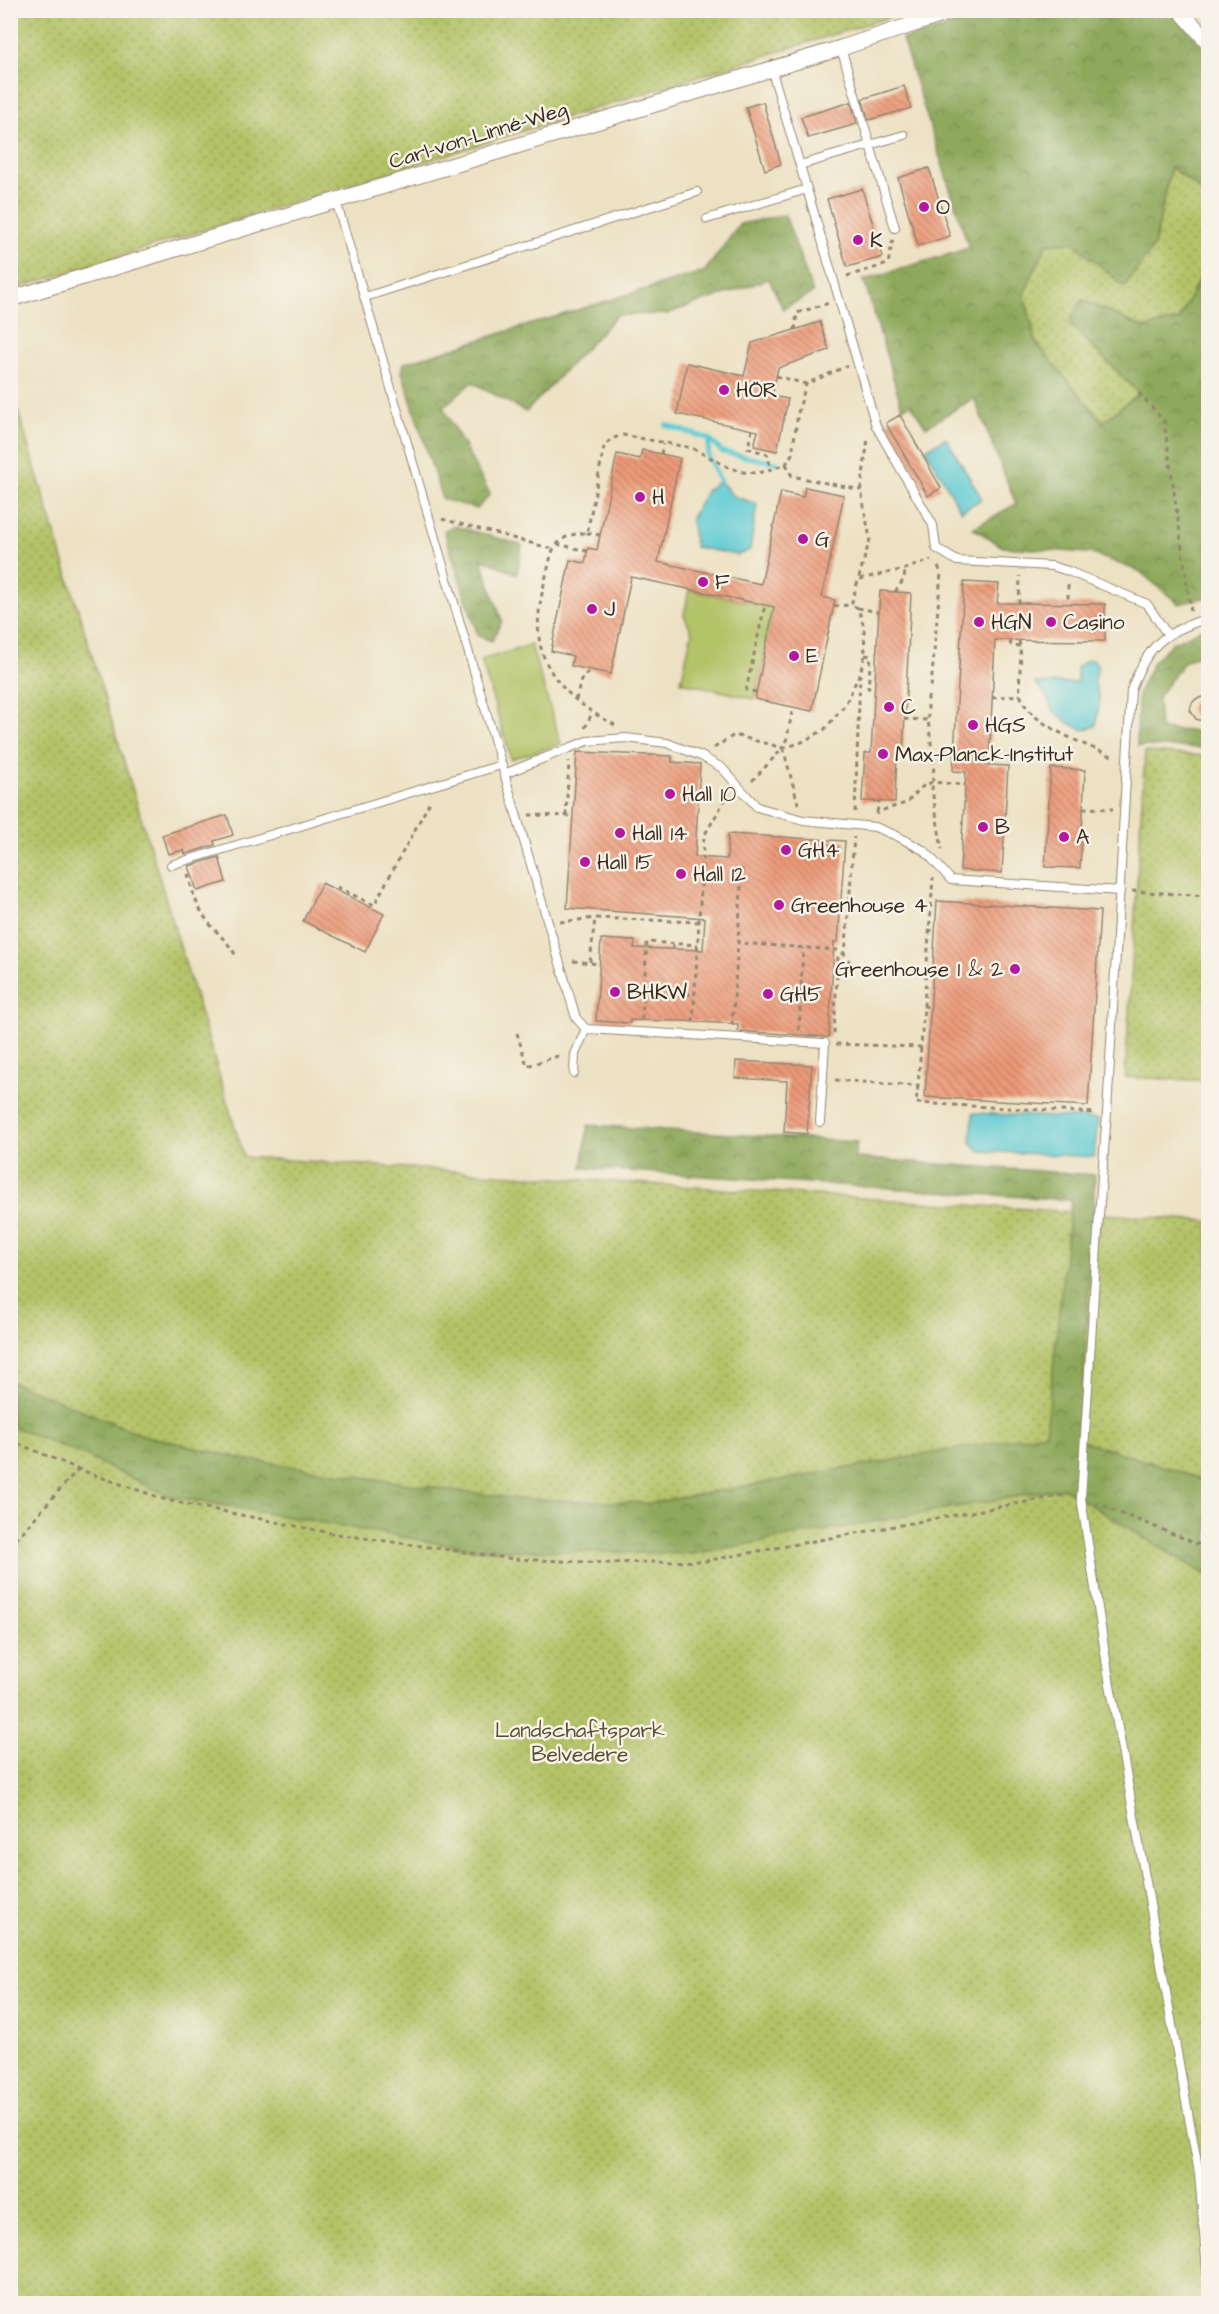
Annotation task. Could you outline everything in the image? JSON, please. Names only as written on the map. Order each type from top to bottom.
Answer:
[{"type":"street","name":"Carl-von-Linné-Weg","points":[[10,299],[841,48],[957,10]]},
{"type":"street","points":[[1180,10],[1209,42]]},
{"type":"lane","points":[[841,48],[895,228]]},
{"type":"lane","points":[[771,68],[876,426],[933,525],[936,548],[957,561],[1052,566],[1068,571],[1147,604],[1167,634]]},
{"type":"lane","points":[[800,165],[904,135]]},
{"type":"lane","points":[[707,219],[807,189]]},
{"type":"lane","points":[[365,297],[697,192]]},
{"type":"lane","points":[[336,201],[576,1018],[586,1029],[825,1043],[820,1122]]},
{"type":"lane","points":[[1209,618],[1167,634],[1148,652],[1131,690],[1107,1113],[1081,1498],[1109,1679],[1199,2174],[1209,2283]]},
{"type":"lane","points":[[504,774],[587,741],[626,738],[667,743],[700,756],[722,768],[757,807],[802,820],[875,827],[925,850],[951,880],[1120,891]]},
{"type":"lane","points":[[171,865],[501,765]]},
{"type":"lane","points":[[574,1072],[575,1054],[586,1029]]},
{"type":"path","points":[[833,280],[888,264],[895,228]]},
{"type":"path","points":[[795,330],[797,313],[839,300]]},
{"type":"path","points":[[776,376],[806,384],[829,372],[857,362]]},
{"type":"path","points":[[587,533],[604,447],[611,439],[622,435],[692,448],[728,467],[743,472],[759,473],[786,464],[792,454],[798,413],[806,384]]},
{"type":"path","points":[[1139,393],[1164,421],[1193,623]]},
{"type":"path","points":[[851,605],[870,539],[861,490],[868,438],[876,426]]},
{"type":"path","points":[[752,430],[748,448],[767,454],[771,469]]},
{"type":"path","points":[[661,454],[663,444]]},
{"type":"path","points":[[786,464],[792,476],[861,490]]},
{"type":"path","points":[[428,515],[553,549]]},
{"type":"path","points":[[600,535],[587,533],[566,537],[553,549],[538,613],[538,638],[547,664],[559,684],[592,713],[616,726],[626,738]]},
{"type":"path","points":[[557,544],[587,551]]},
{"type":"path","points":[[860,579],[905,569],[935,559],[941,573],[931,687]]},
{"type":"path","points":[[1019,604],[1020,566]]},
{"type":"path","points":[[895,592],[904,579],[905,569]]},
{"type":"path","points":[[1068,571],[1068,604]]},
{"type":"path","points":[[756,692],[746,690],[765,605]]},
{"type":"path","points":[[834,606],[851,605],[879,612]]},
{"type":"path","points":[[700,756],[734,735],[783,748],[800,743],[824,730],[845,705],[860,673],[865,655],[864,627],[858,608]]},
{"type":"path","points":[[1010,641],[1011,645],[1020,646]]},
{"type":"path","points":[[1019,641],[1020,695],[1032,713],[1048,726],[1126,763]]},
{"type":"path","points":[[865,655],[872,656],[868,688],[874,689]]},
{"type":"path","points":[[575,700],[581,680],[590,670]]},
{"type":"path","points":[[860,673],[854,826],[846,945],[843,953],[838,957],[834,1044],[921,1047]]},
{"type":"path","points":[[992,698],[1020,695]]},
{"type":"path","points":[[928,696],[928,720],[934,765],[932,782],[942,849],[931,882],[916,1103],[1107,1113]]},
{"type":"path","points":[[692,1035],[704,836],[725,796],[738,785],[750,784],[783,748],[788,738],[792,712]]},
{"type":"path","points":[[904,719],[928,720]]},
{"type":"path","points":[[566,816],[569,755],[575,746]]},
{"type":"path","points":[[783,748],[802,820]]},
{"type":"path","points":[[877,812],[906,803],[922,787],[932,782],[965,784]]},
{"type":"path","points":[[337,887],[374,905],[412,840],[438,785]]},
{"type":"path","points":[[875,827],[879,801]]},
{"type":"path","points":[[1083,808],[1124,810]]},
{"type":"path","points":[[515,815],[573,816]]},
{"type":"path","points":[[185,861],[195,899],[205,918],[230,945],[236,956]]},
{"type":"path","points":[[732,1038],[742,868]]},
{"type":"path","points":[[1120,891],[1209,896]]},
{"type":"path","points":[[548,924],[595,918],[699,922]]},
{"type":"path","points":[[590,962],[595,918]]},
{"type":"path","points":[[928,930],[935,931]]},
{"type":"path","points":[[642,1033],[647,942],[698,945]]},
{"type":"path","points":[[673,943],[673,949]]},
{"type":"path","points":[[738,943],[837,950],[843,953],[850,963]]},
{"type":"path","points":[[798,1042],[803,948]]},
{"type":"path","points":[[560,960],[599,964]]},
{"type":"path","points":[[686,994],[694,995]]},
{"type":"path","points":[[923,1006],[930,1007]]},
{"type":"path","points":[[517,1033],[527,1066],[558,1055],[575,1054]]},
{"type":"path","points":[[822,1080],[918,1086]]},
{"type":"path","points":[[10,1440],[78,1469],[166,1500],[336,1534],[514,1559],[607,1563],[705,1561],[1069,1494],[1209,1548]]},
{"type":"path","points":[[10,1546],[78,1469]]},
{"type":"green space","points":[[11,10],[909,10],[909,11],[11,290]]},
{"type":"green space","points":[[1007,11],[1171,11],[1208,52],[1208,196],[1171,167],[1154,246],[1124,287],[1073,242],[1047,244],[1024,293],[1036,343],[1103,422],[1139,393],[1069,323],[1082,300],[1144,328],[1179,320],[1208,260],[1208,597],[1179,604],[1139,571],[1090,553],[1003,547],[973,528],[1016,504],[974,398],[926,427],[911,404],[902,408],[864,280],[969,248],[902,39]]},
{"type":"green space","points":[[1171,167],[1208,196],[1208,260],[1180,320],[1144,328],[1083,300],[1139,393],[1103,422],[1036,343],[1024,293],[1047,244],[1073,242],[1124,286],[1154,246]]},
{"type":"green space","points":[[785,215],[813,293],[783,309],[769,279],[666,314],[617,315],[526,412],[472,382],[443,407],[490,494],[477,509],[442,499],[402,372],[404,363],[705,271],[740,224]]},
{"type":"green space","name":"Landschaftspark Belvedere","points":[[10,385],[244,1157],[1208,1221],[1208,2303],[11,2303]]},
{"type":"green space","points":[[455,526],[522,545],[517,574],[481,558],[502,621],[492,641],[478,636],[444,531]]},
{"type":"green space","points":[[689,590],[774,607],[755,699],[681,682],[692,632],[684,615]]},
{"type":"green space","points":[[1208,626],[1208,649],[1184,662],[1158,697],[1160,729],[1208,732],[1208,748],[1137,746],[1138,693],[1153,662],[1172,643]]},
{"type":"green space","points":[[531,645],[561,744],[511,759],[481,660]]},
{"type":"green space","points":[[1145,752],[1208,756],[1208,1081],[1125,1077]]},
{"type":"green space","points":[[588,1125],[857,1142],[855,1158],[1095,1175],[1080,1440],[1208,1481],[1208,1575],[1063,1488],[692,1554],[472,1549],[169,1496],[81,1454],[11,1426],[10,1381],[143,1435],[243,1459],[519,1499],[651,1503],[1046,1433],[1071,1200],[582,1168]]},
{"type":"water","points":[[946,438],[982,499],[961,511],[926,449]]},
{"type":"water","points":[[720,481],[733,496],[757,504],[750,550],[738,555],[695,547],[691,518],[707,490]]},
{"type":"water","points":[[1088,660],[1093,660],[1098,666],[1094,681],[1100,700],[1096,726],[1084,730],[1067,722],[1052,709],[1046,695],[1035,683],[1077,683],[1077,667]]},
{"type":"water","points":[[973,1113],[1098,1119],[1094,1157],[979,1151],[971,1142]]},
{"type":"building","points":[[904,86],[911,108],[869,120],[862,99]]},
{"type":"building","points":[[763,102],[781,164],[765,170],[746,107]]},
{"type":"building","points":[[851,102],[857,124],[808,138],[801,117]]},
{"type":"building","name":"O","points":[[929,168],[950,236],[918,246],[898,178]]},
{"type":"building","name":"K","points":[[862,189],[883,257],[847,267],[827,199]]},
{"type":"building","name":"HÖR","points":[[820,322],[829,350],[778,368],[772,396],[788,399],[777,451],[754,446],[758,431],[677,414],[687,363],[744,376],[752,343]]},
{"type":"building","points":[[900,415],[941,488],[928,496],[886,423]]},
{"type":"building","points":[[642,450],[680,458],[658,562],[761,584],[781,492],[803,497],[805,487],[844,495],[822,597],[835,600],[812,711],[755,699],[774,607],[631,577],[611,674],[571,666],[573,656],[551,651],[570,560],[585,563],[588,548],[597,550],[617,454],[640,459]]},
{"type":"building","points":[[964,582],[999,584],[997,603],[1105,604],[1105,641],[995,640],[989,765],[1008,766],[1002,873],[960,870],[966,772],[953,771]]},
{"type":"building","name":"C","points":[[880,591],[911,593],[903,755],[897,754],[895,802],[862,801],[865,753],[871,753]]},
{"type":"building","points":[[1209,695],[1209,723],[1196,719],[1190,710],[1196,699]]},
{"type":"building","points":[[577,752],[672,756],[672,762],[700,764],[695,857],[727,859],[728,834],[845,841],[838,942],[834,942],[829,1037],[738,1031],[738,1024],[596,1021],[601,939],[635,941],[634,948],[703,950],[705,918],[567,908]]},
{"type":"building","name":"A","points":[[1051,768],[1085,770],[1080,868],[1045,867]]},
{"type":"building","points":[[227,815],[233,835],[214,841],[215,845],[185,854],[184,850],[168,854],[162,835]]},
{"type":"building","points":[[219,857],[226,882],[197,891],[189,866]]},
{"type":"building","points":[[322,883],[384,914],[365,952],[303,921]]},
{"type":"building","name":"Greenhouse 1 & 2","points":[[937,901],[1100,911],[1088,1106],[925,1097]]},
{"type":"building","points":[[736,1061],[812,1065],[807,1134],[784,1132],[787,1081],[735,1078]]},
{"type":"waterway","points":[[666,425],[709,439],[708,456],[720,481]]},
{"type":"waterway","points":[[709,439],[722,452],[777,463]]},
{"type":"place","name":"O","points":[[924,207]]},
{"type":"place","name":"K","points":[[858,240]]},
{"type":"place","name":"HÖR","points":[[724,390]]},
{"type":"place","name":"H","points":[[640,497]]},
{"type":"place","name":"G","points":[[803,539]]},
{"type":"place","name":"F","points":[[703,582]]},
{"type":"place","name":"J","points":[[592,609]]},
{"type":"place","name":"HGN","points":[[979,622]]},
{"type":"place","name":"Casino","points":[[1051,622]]},
{"type":"place","name":"E","points":[[794,656]]},
{"type":"place","name":"C","points":[[889,707]]},
{"type":"place","name":"HGS","points":[[973,725]]},
{"type":"place","name":"Max-Planck-Institut","points":[[883,754]]},
{"type":"place","name":"Hall 10","points":[[670,794]]},
{"type":"place","name":"B","points":[[983,827]]},
{"type":"place","name":"Hall 14","points":[[620,833]]},
{"type":"place","name":"A","points":[[1064,837]]},
{"type":"place","name":"GH4","points":[[786,850]]},
{"type":"place","name":"Hall 15","points":[[585,862]]},
{"type":"place","name":"Hall 12","points":[[681,874]]},
{"type":"place","name":"Greenhouse 4","points":[[779,905]]},
{"type":"place","name":"Greenhouse 1 & 2","points":[[1015,969]]},
{"type":"place","name":"BHKW","points":[[615,992]]},
{"type":"place","name":"GH5","points":[[768,994]]}]
